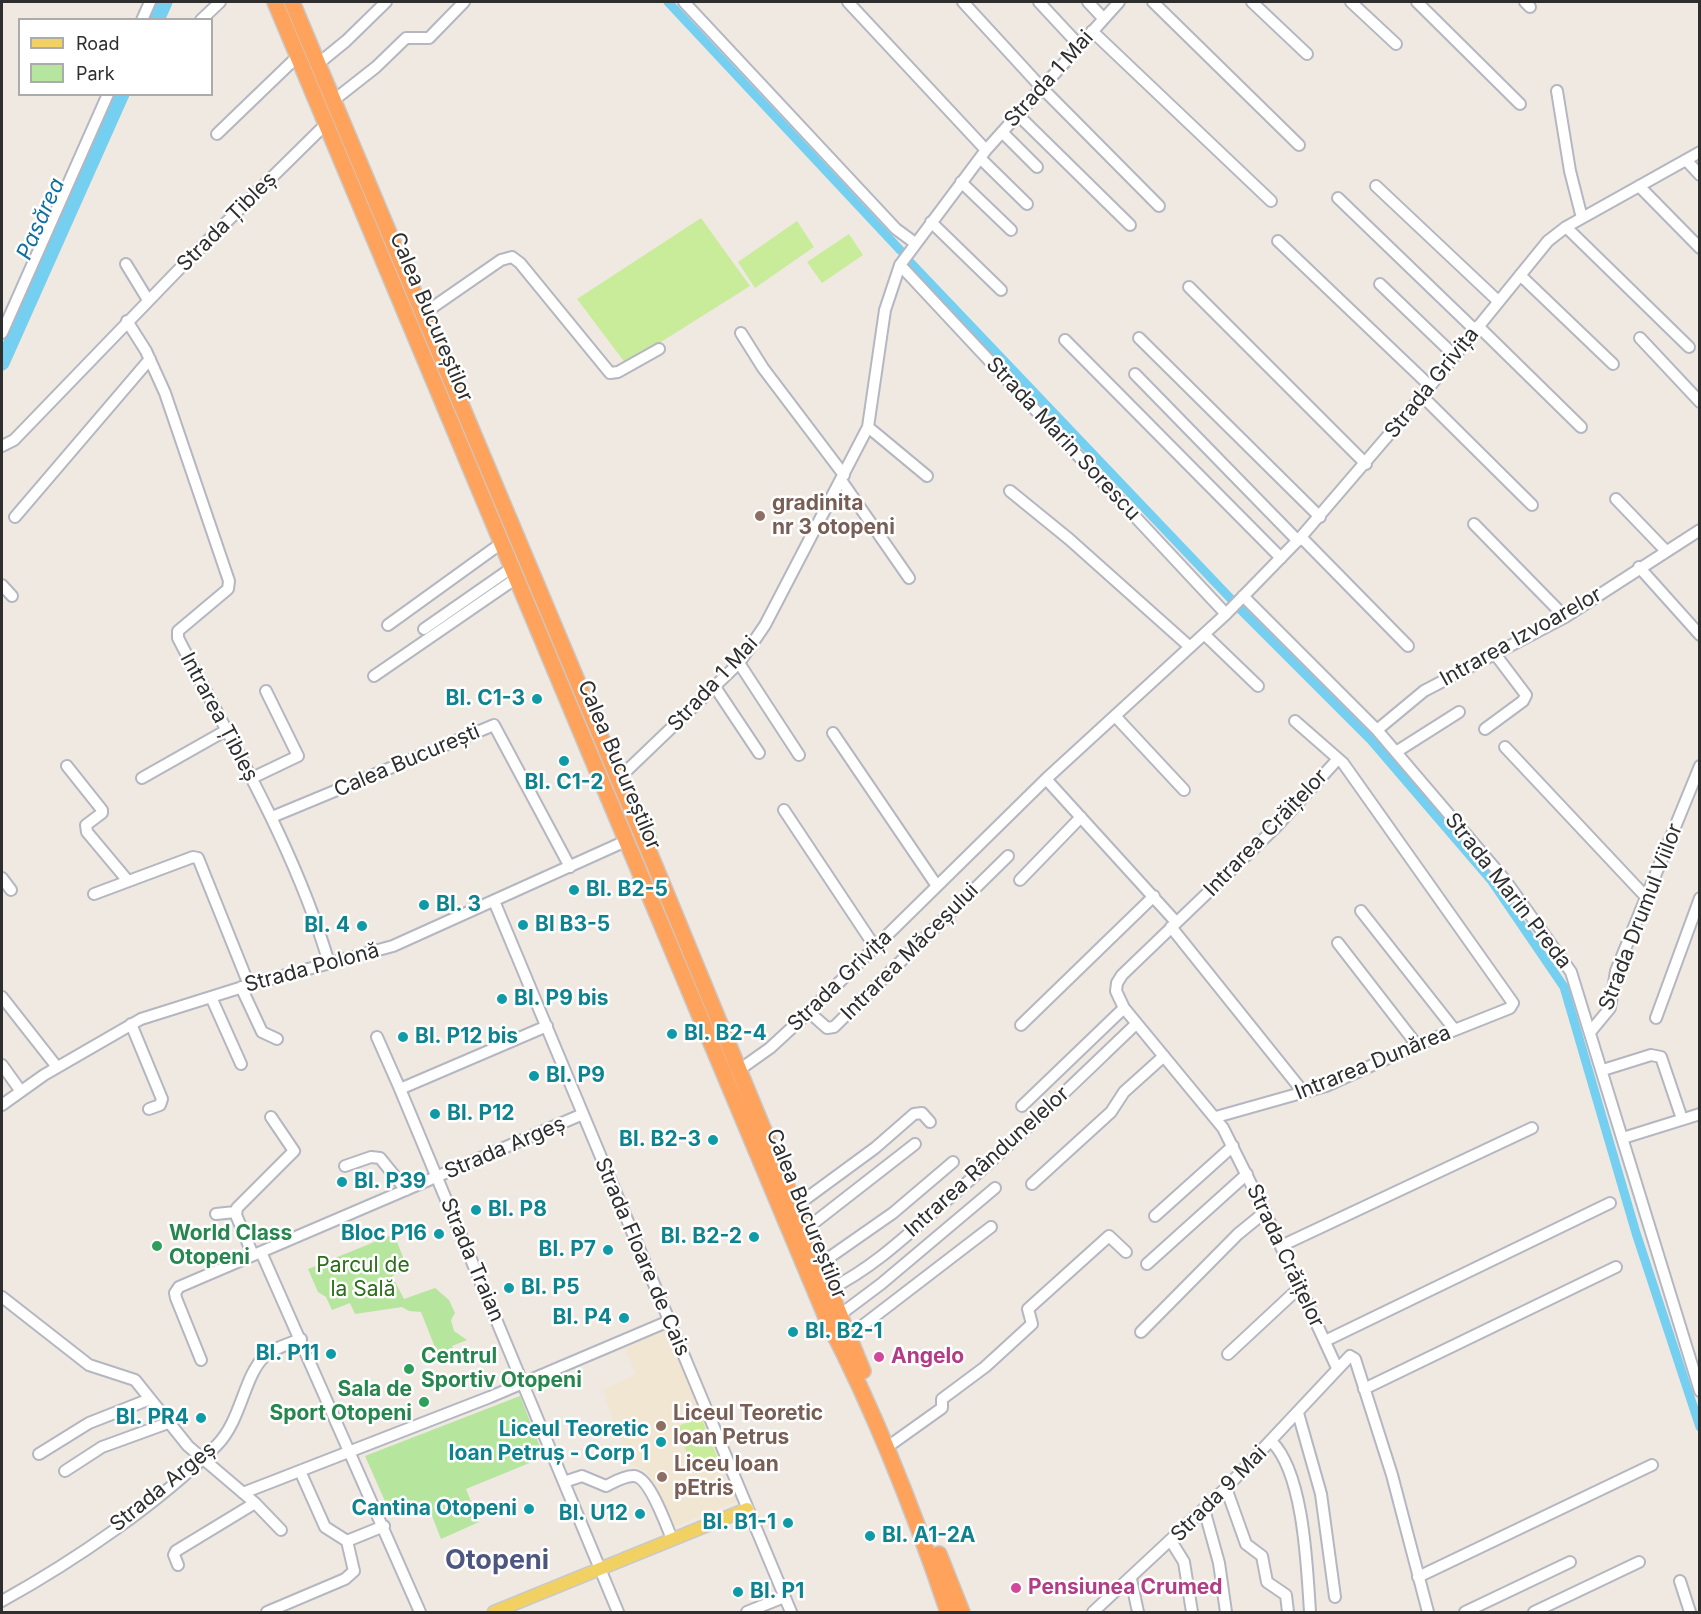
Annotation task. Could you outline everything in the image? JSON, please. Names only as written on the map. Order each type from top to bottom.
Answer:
[{"type":"highway","name":"Calea Bucureștilor","points":[[275,2],[516,572],[824,1314],[851,1367],[920,1530],[948,1612]]},
{"type":"highway","name":"Calea Bucureștilor","points":[[292,2],[806,1229],[962,1612]]},
{"type":"main road","points":[[494,1612],[747,1509]]},
{"type":"street","points":[[143,18],[150,2]]},
{"type":"street","points":[[203,18],[220,2]]},
{"type":"street","points":[[319,63],[346,41],[386,2]]},
{"type":"street","points":[[334,100],[376,67],[406,38],[424,39],[434,34],[464,2]]},
{"type":"street","points":[[684,2],[896,229],[915,243]]},
{"type":"street","points":[[848,2],[1027,204]]},
{"type":"street","points":[[963,2],[1041,87],[1159,206]]},
{"type":"street","points":[[1039,2],[1079,45]]},
{"type":"street","points":[[1088,2],[1103,18]]},
{"type":"street","name":"Strada 1 Mai","points":[[618,779],[739,663],[765,625],[868,427],[885,310],[900,265],[983,154],[1119,2]]},
{"type":"street","points":[[1153,2],[1299,145]]},
{"type":"street","points":[[1252,2],[1307,54]]},
{"type":"street","points":[[1352,2],[1396,44]]},
{"type":"street","points":[[1417,2],[1520,104]]},
{"type":"street","points":[[1092,31],[1271,201]]},
{"type":"street","points":[[217,134],[298,56]]},
{"type":"street","points":[[1557,91],[1570,171],[1582,218]]},
{"type":"street","points":[[2,333],[107,96]]},
{"type":"street","points":[[1017,114],[1131,225]]},
{"type":"street","name":"Strada Țibleș","points":[[4,445],[327,123]]},
{"type":"street","points":[[1002,132],[1037,167]]},
{"type":"street","name":"Strada Grivița","points":[[739,1070],[770,1048],[809,1012],[1046,779],[1226,614],[1300,539],[1366,464],[1548,241],[1566,227],[1700,152]]},
{"type":"street","points":[[1686,160],[1700,175]]},
{"type":"street","points":[[961,182],[1011,230]]},
{"type":"street","points":[[1376,186],[1498,301]]},
{"type":"street","points":[[1639,186],[1700,248]]},
{"type":"street","points":[[1338,198],[1581,427]]},
{"type":"street","points":[[931,222],[1001,290]]},
{"type":"street","points":[[1566,227],[1689,347]]},
{"type":"street","points":[[1278,241],[1430,386]]},
{"type":"street","points":[[423,314],[501,260],[512,257],[520,263],[610,373],[618,372],[659,349]]},
{"type":"street","points":[[126,264],[148,300]]},
{"type":"street","name":"Strada Marin Sorescu","points":[[900,265],[1226,614]]},
{"type":"street","points":[[1520,274],[1613,364]]},
{"type":"street","points":[[1380,285],[1455,356]]},
{"type":"street","points":[[1189,287],[1366,464]]},
{"type":"street","name":"Intrarea Țibleș","points":[[127,321],[150,359],[169,403],[229,581],[228,589],[180,628],[177,634],[225,731],[272,817],[300,880],[329,963]]},
{"type":"street","points":[[741,333],[763,368],[842,477],[909,578]]},
{"type":"street","points":[[1139,338],[1320,517]]},
{"type":"street","points":[[1640,338],[1700,402]]},
{"type":"street","points":[[1065,340],[1281,558]]},
{"type":"street","points":[[15,517],[150,359]]},
{"type":"street","points":[[1135,375],[1408,646]]},
{"type":"street","points":[[1422,396],[1532,505]]},
{"type":"street","points":[[868,427],[927,476]]},
{"type":"street","points":[[1010,491],[1190,647]]},
{"type":"street","points":[[1616,499],[1666,550]]},
{"type":"street","points":[[1474,524],[1565,616]]},
{"type":"street","name":"Intrarea Izvoarelor","points":[[1377,730],[1424,691],[1565,616],[1700,530]]},
{"type":"street","points":[[388,625],[503,542]]},
{"type":"street","points":[[1639,567],[1700,635]]},
{"type":"street","points":[[424,629],[516,572]]},
{"type":"street","points":[[374,676],[516,572]]},
{"type":"street","points":[[2,585],[12,596]]},
{"type":"street","name":"Strada Marin Preda","points":[[1244,596],[1377,730],[1497,871],[1565,962],[1576,984],[1591,1031],[1700,1391]]},
{"type":"street","points":[[1204,634],[1258,686]]},
{"type":"street","points":[[1485,729],[1523,701],[1526,695],[1495,654]]},
{"type":"street","points":[[739,663],[799,755]]},
{"type":"street","points":[[716,687],[759,753]]},
{"type":"street","points":[[252,778],[298,756],[266,691]]},
{"type":"street","points":[[1396,752],[1459,712]]},
{"type":"street","points":[[1115,716],[1184,790]]},
{"type":"street","points":[[1295,721],[1337,760]]},
{"type":"street","name":"Calea București","points":[[272,817],[494,725],[570,867]]},
{"type":"street","points":[[142,778],[225,731]]},
{"type":"street","points":[[833,734],[937,886]]},
{"type":"street","points":[[1505,747],[1646,897]]},
{"type":"street","name":"Intrarea Crăițelor","points":[[1173,924],[1275,828],[1337,760],[1343,763],[1507,993]]},
{"type":"street","points":[[67,766],[102,810],[102,813],[86,825],[87,832],[128,881]]},
{"type":"street","name":"Strada Drumul Viilor","points":[[1591,1031],[1610,1008],[1616,971],[1700,766]]},
{"type":"street","points":[[1046,779],[1154,896],[1173,924],[1304,1093]]},
{"type":"street","points":[[784,810],[875,947]]},
{"type":"street","points":[[1020,880],[1081,817]]},
{"type":"street","name":"Strada Polonă","points":[[2,1105],[20,1090],[131,1024],[245,986],[393,946],[628,840]]},
{"type":"street","name":"Intrarea Măceșului","points":[[809,1012],[827,1029],[834,1027],[1008,856]]},
{"type":"street","points":[[94,894],[198,858],[262,1032],[277,1039]]},
{"type":"street","points":[[2,878],[11,890]]},
{"type":"street","points":[[1022,1025],[1154,896]]},
{"type":"street","points":[[1656,1018],[1700,898]]},
{"type":"street","name":"Strada Floare de Cais","points":[[494,901],[791,1612]]},
{"type":"street","points":[[1361,911],[1454,1029]]},
{"type":"street","name":"Strada Crăițelor","points":[[1173,924],[1119,979],[1116,991],[1124,1008],[1136,1024],[1216,1117],[1247,1174],[1337,1368]]},
{"type":"street","points":[[1338,944],[1417,1045]]},
{"type":"street","name":"Intrarea Dunărea","points":[[1216,1117],[1304,1093],[1454,1029],[1510,1008],[1513,1003],[1507,993]]},
{"type":"street","points":[[2,997],[57,1067]]},
{"type":"street","points":[[211,997],[241,1064]]},
{"type":"street","points":[[1022,1106],[1124,1008]]},
{"type":"street","points":[[131,1024],[162,1099],[160,1105],[149,1109]]},
{"type":"street","name":"Intrarea Rândunelelor","points":[[830,1289],[870,1265],[972,1179],[1136,1024]]},
{"type":"street","points":[[400,1089],[547,1026]]},
{"type":"street","name":"Strada Traian","points":[[377,1038],[524,1383],[618,1612]]},
{"type":"street","points":[[1603,1070],[1651,1055],[1661,1057],[1680,1113]]},
{"type":"street","points":[[1032,1184],[1111,1112],[1124,1092],[1164,1056]]},
{"type":"street","points":[[2,1065],[20,1090]]},
{"type":"street","points":[[796,1206],[874,1148],[914,1114],[922,1113],[930,1122]]},
{"type":"street","points":[[1623,1138],[1700,1113]]},
{"type":"street","name":"Strada Argeș","points":[[201,1359],[177,1303],[177,1290],[257,1253],[583,1114]]},
{"type":"street","points":[[235,1212],[239,1203],[294,1151],[272,1117]]},
{"type":"street","points":[[1281,1246],[1532,1128]]},
{"type":"street","points":[[806,1229],[915,1144]]},
{"type":"street","points":[[1155,1216],[1233,1146]]},
{"type":"street","points":[[345,1166],[371,1157],[380,1158],[406,1190]]},
{"type":"street","points":[[820,1264],[893,1213],[954,1162]]},
{"type":"street","points":[[1147,1264],[1247,1174]]},
{"type":"street","points":[[841,1314],[881,1284],[995,1188]]},
{"type":"street","points":[[1325,1341],[1610,1203]]},
{"type":"street","points":[[216,1214],[235,1212]]},
{"type":"street","points":[[235,1212],[301,1339],[420,1612]]},
{"type":"street","points":[[1142,1332],[1238,1234],[1265,1212]]},
{"type":"street","points":[[849,1336],[991,1227]]},
{"type":"street","points":[[893,1443],[942,1408],[942,1399],[985,1366],[1032,1324],[1028,1309],[1110,1236],[1125,1252]]},
{"type":"street","points":[[1364,1389],[1616,1268]]},
{"type":"street","points":[[1228,1354],[1300,1287]]},
{"type":"street","points":[[2,1298],[89,1365],[135,1380],[168,1423],[201,1458],[255,1503],[281,1530]]},
{"type":"street","points":[[243,1493],[524,1383],[669,1321]]},
{"type":"street","name":"Strada Argeș","points":[[2,1601],[132,1517],[201,1458],[227,1434],[262,1359],[272,1351],[301,1339]]},
{"type":"street","points":[[1337,1368],[1348,1357],[1354,1357],[1392,1475],[1428,1612]]},
{"type":"street","name":"Strada 9 Mai","points":[[1093,1612],[1131,1580],[1272,1442],[1337,1368]]},
{"type":"street","points":[[39,1454],[89,1423],[150,1399]]},
{"type":"street","points":[[1299,1413],[1321,1494],[1335,1598]]},
{"type":"street","points":[[65,1471],[102,1448],[168,1423]]},
{"type":"street","points":[[1272,1442],[1285,1462],[1298,1505],[1310,1612]]},
{"type":"street","points":[[1418,1577],[1652,1465]]},
{"type":"street","points":[[267,1612],[349,1577],[354,1567],[347,1541],[325,1527],[300,1471]]},
{"type":"street","points":[[564,1482],[582,1476],[606,1486],[635,1475],[641,1478],[650,1490],[672,1539]]},
{"type":"street","points":[[1226,1488],[1246,1544],[1262,1556],[1267,1582],[1286,1595],[1288,1612]]},
{"type":"street","points":[[178,1565],[174,1555],[176,1551],[255,1503]]},
{"type":"street","points":[[1204,1509],[1219,1563],[1226,1612]]},
{"type":"street","points":[[347,1541],[384,1526]]},
{"type":"street","points":[[1171,1541],[1184,1562],[1192,1612]]},
{"type":"street","points":[[1465,1612],[1570,1562]]},
{"type":"street","points":[[1534,1612],[1639,1562]]},
{"type":"street","points":[[1131,1580],[1138,1612]]},
{"type":"street","points":[[1680,1581],[1690,1612]]},
{"type":"street","points":[[747,1612],[784,1597]]},
{"type":"shaded area","name":"Liceul Teoretic Ioan Petrus","points":[[668,1329],[737,1501],[671,1528],[646,1471],[627,1462],[603,1390],[636,1374],[625,1348]]},
{"type":"green space","points":[[701,218],[750,286],[626,364],[577,299]]},
{"type":"green space","points":[[797,221],[814,247],[755,288],[738,262]]},
{"type":"green space","points":[[849,234],[863,255],[822,283],[807,262]]},
{"type":"green space","points":[[638,807],[647,812],[659,840],[656,849]]},
{"type":"green space","name":"Parcul de la Sală","points":[[394,1234],[408,1270],[392,1276],[404,1299],[435,1288],[449,1300],[455,1313],[451,1320],[454,1331],[467,1340],[452,1346],[455,1354],[440,1360],[421,1312],[409,1311],[402,1307],[355,1314],[350,1303],[332,1310],[326,1297],[318,1292],[308,1269]]},
{"type":"green space","points":[[520,1396],[544,1457],[466,1489],[479,1522],[441,1539],[427,1503],[392,1517],[365,1456]]},
{"type":"green space","points":[[701,1417],[720,1464],[696,1474],[676,1427]]},
{"type":"waterway","name":"Pasărea","points":[[158,18],[165,2]]},
{"type":"waterway","points":[[668,2],[901,251]]},
{"type":"waterway","name":"Pasărea","points":[[2,363],[121,96]]},
{"type":"waterway","points":[[910,262],[1231,599]]},
{"type":"waterway","points":[[1240,609],[1371,740],[1491,880],[1564,987],[1636,1233],[1700,1427]]},
{"type":"place","name":"gradinita nr 3 otopeni","points":[[760,516]]},
{"type":"place","name":"Bl. C1-3","points":[[537,699]]},
{"type":"place","name":"Bl. C1-2","points":[[564,761]]},
{"type":"place","name":"Bl. B2-5","points":[[574,890]]},
{"type":"place","name":"Bl. 3","points":[[424,905]]},
{"type":"place","name":"Bl B3-5","points":[[523,925]]},
{"type":"place","name":"Bl. 4","points":[[362,926]]},
{"type":"place","name":"Bl. P9 bis","points":[[502,999]]},
{"type":"place","name":"Bl. B2-4","points":[[672,1034]]},
{"type":"place","name":"Bl. P12 bis","points":[[403,1037]]},
{"type":"place","name":"Bl. P9","points":[[534,1076]]},
{"type":"place","name":"Bl. P12","points":[[435,1114]]},
{"type":"place","name":"Bl. B2-3","points":[[713,1140]]},
{"type":"place","name":"Bl. P39","points":[[342,1182]]},
{"type":"place","name":"Bl. P8","points":[[476,1210]]},
{"type":"place","name":"Bloc P16","points":[[439,1234]]},
{"type":"place","name":"Bl. B2-2","points":[[754,1237]]},
{"type":"place","name":"World Class Otopeni","points":[[157,1246]]},
{"type":"place","name":"Bl. P7","points":[[608,1250]]},
{"type":"place","name":"Bl. P5","points":[[509,1288]]},
{"type":"place","name":"Bl. P4","points":[[624,1318]]},
{"type":"place","name":"Bl. B2-1","points":[[793,1332]]},
{"type":"place","name":"Bl. P11","points":[[331,1354]]},
{"type":"place","name":"Angelo","points":[[879,1357]]},
{"type":"place","name":"Centrul Sportiv Otopeni","points":[[409,1369]]},
{"type":"place","name":"Sala de Sport Otopeni","points":[[424,1402]]},
{"type":"place","name":"Bl. PR4","points":[[201,1418]]},
{"type":"place","name":"Liceul Teoretic Ioan Petrus","points":[[661,1426]]},
{"type":"place","name":"Liceul Teoretic Ioan Petruș - Corp 1","points":[[661,1442]]},
{"type":"place","name":"Liceu Ioan pEtris","points":[[662,1477]]},
{"type":"place","name":"Cantina Otopeni","points":[[529,1509]]},
{"type":"place","name":"Bl. U12","points":[[640,1514]]},
{"type":"place","name":"Bl. B1-1","points":[[788,1523]]},
{"type":"place","name":"Bl. A1-2A","points":[[870,1536]]},
{"type":"place","name":"Pensiunea Crumed","points":[[1016,1588]]},
{"type":"place","name":"Bl. P1","points":[[738,1592]]},
{"type":"district","name":"Otopeni","points":[[497,1561]]}]
